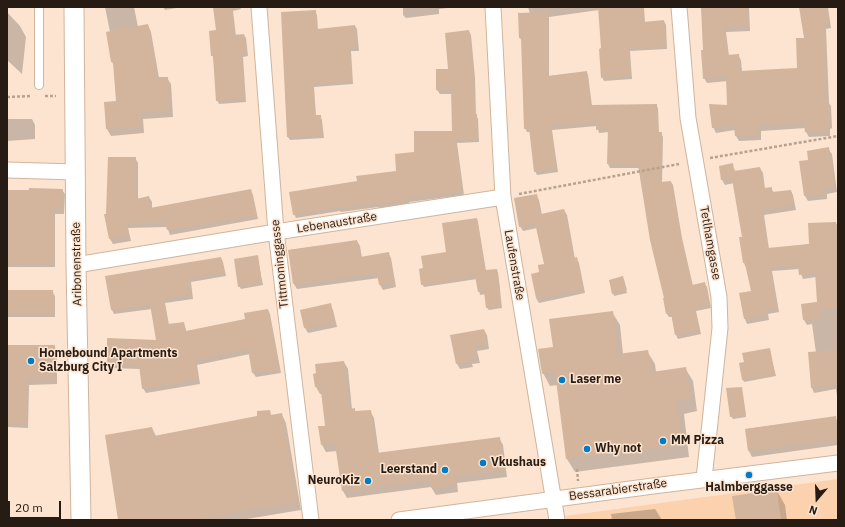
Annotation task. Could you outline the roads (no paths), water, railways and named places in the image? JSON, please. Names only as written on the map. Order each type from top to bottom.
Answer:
[{"type":"street","name":"Aribonenstraße","points":[[74,7],[76,265],[81,520]]},
{"type":"street","name":"Tittmoninggasse","points":[[259,7],[276,232],[311,520]]},
{"type":"street","name":"Laufenstraße","points":[[493,7],[503,198],[557,520]]},
{"type":"street","name":"Tetlhamgasse","points":[[679,7],[688,118],[719,297],[720,328],[704,479]]},
{"type":"street","points":[[7,170],[76,172]]},
{"type":"street","name":"Lebenaustraße","points":[[76,265],[276,232],[503,198]]},
{"type":"street","name":"Bessarabierstraße","points":[[398,520],[704,479],[838,463]]},
{"type":"lane","points":[[39,7],[39,85]]},
{"type":"place","name":"Homebound Apartments Salzburg City I","points":[[31,361]]},
{"type":"place","name":"Laser me","points":[[562,380]]},
{"type":"place","name":"MM Pizza","points":[[663,441]]},
{"type":"place","name":"Why not","points":[[587,449]]},
{"type":"place","name":"Vkushaus","points":[[483,463]]},
{"type":"place","name":"Leerstand","points":[[445,470]]},
{"type":"place","name":"Halmberggasse","points":[[749,475]]},
{"type":"place","name":"NeuroKiz","points":[[368,481]]}]
